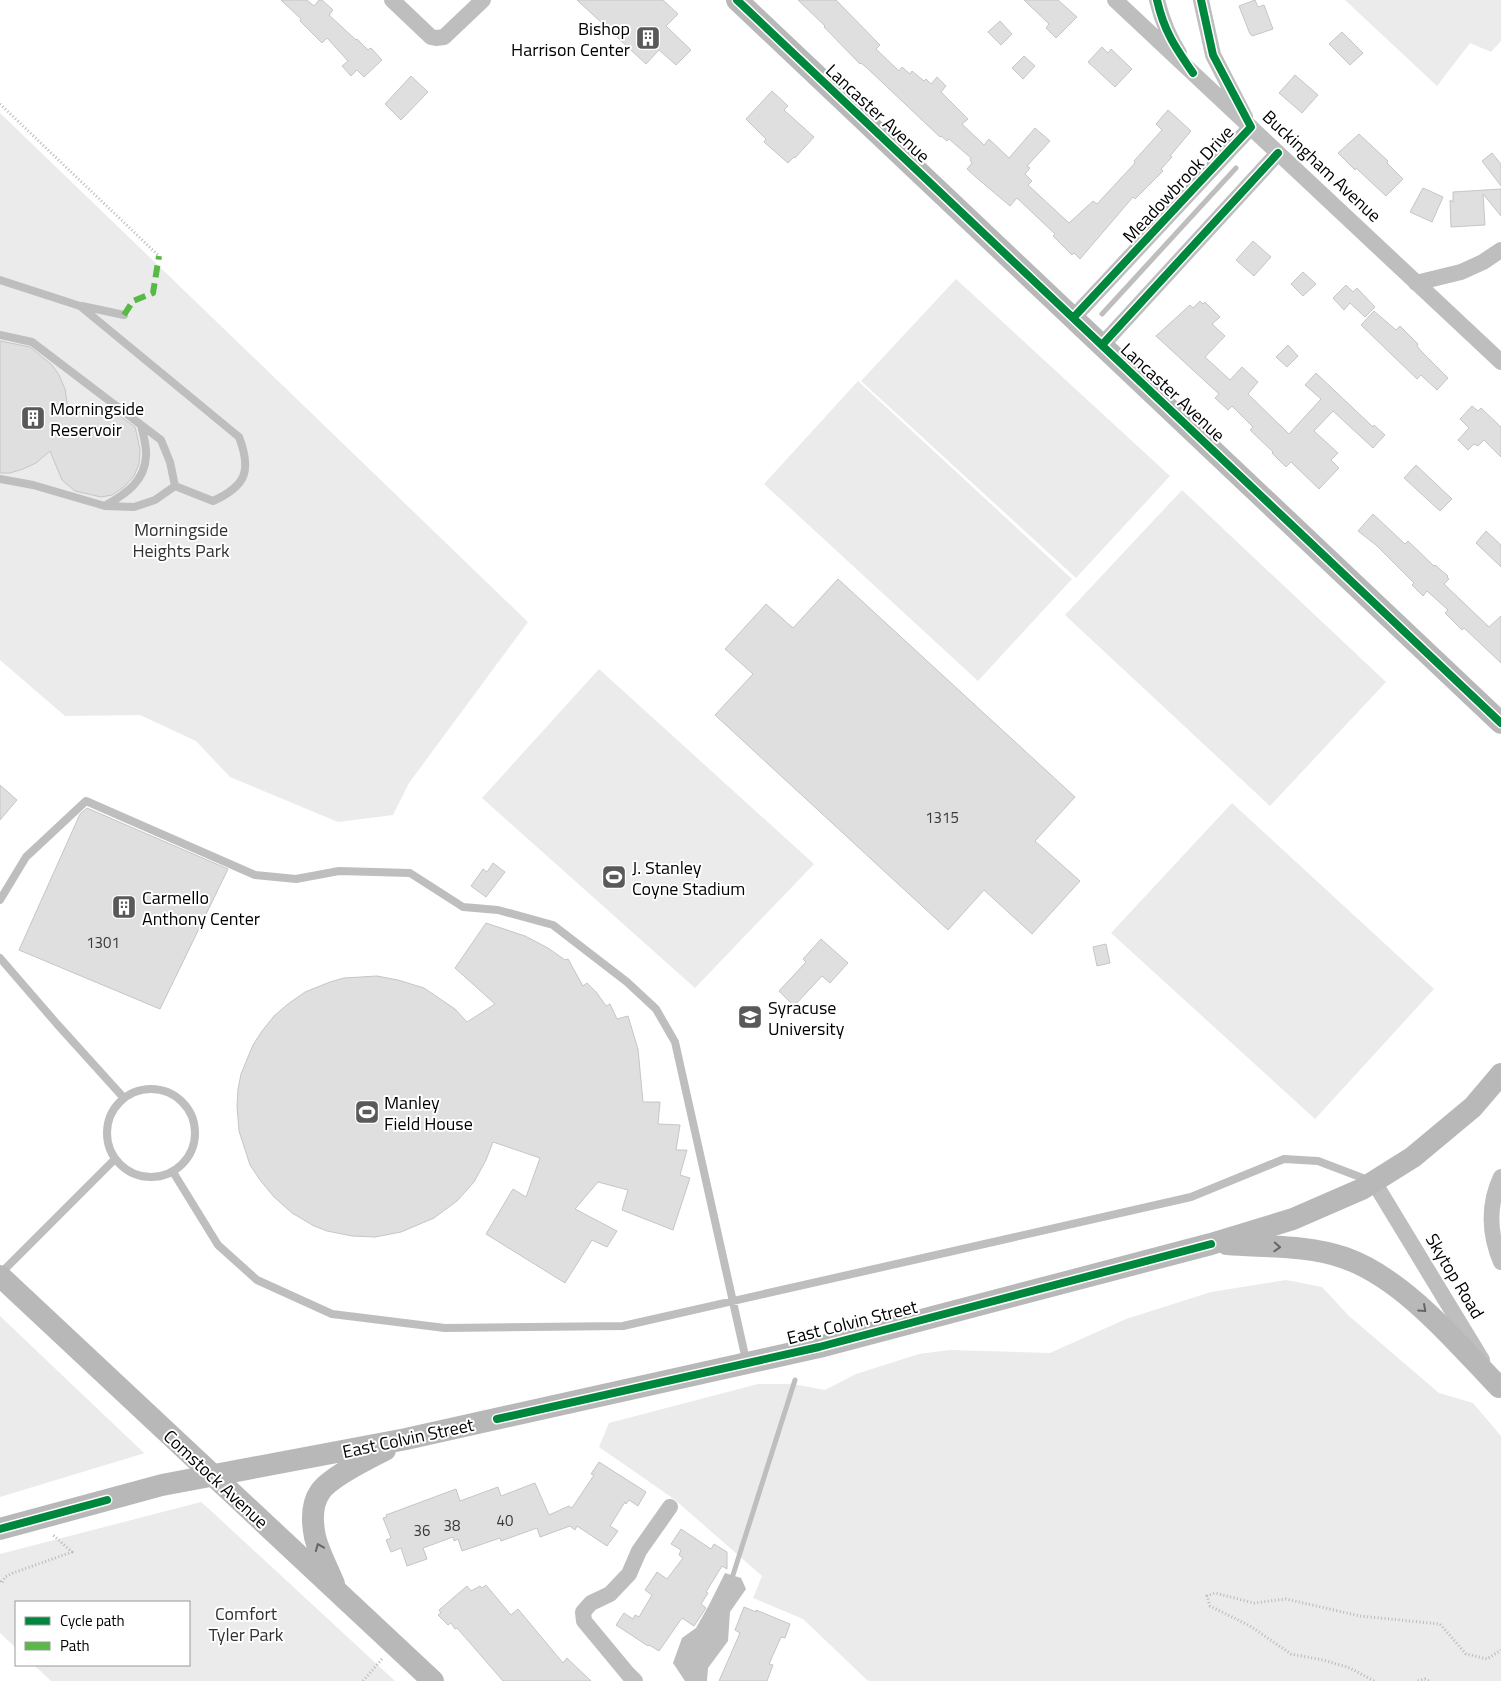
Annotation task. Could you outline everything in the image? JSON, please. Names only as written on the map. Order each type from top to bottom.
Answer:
[{"type":"street","points":[[392,0],[431,37],[436,38],[444,37],[483,0]]},
{"type":"street","name":"Lancaster Avenue","points":[[736,0],[1501,723]]},
{"type":"street","name":"Buckingham Avenue","points":[[1115,0],[1501,362]]},
{"type":"street","points":[[1157,0],[1170,40],[1193,73]]},
{"type":"street","name":"Meadowbrook Drive","points":[[1073,318],[1251,127],[1213,55],[1201,0]]},
{"type":"street","points":[[1102,345],[1278,153]]},
{"type":"street","points":[[1416,282],[1461,272],[1483,262],[1501,250]]},
{"type":"street","name":"East Colvin Street","points":[[0,1529],[162,1485],[406,1439],[819,1347],[1211,1244],[1293,1219],[1374,1182],[1413,1158],[1473,1107],[1501,1074]]},
{"type":"street","points":[[1501,1177],[1494,1191],[1491,1213],[1496,1249],[1501,1262]]},
{"type":"street","name":"Skytop Road","points":[[1374,1182],[1500,1389]]},
{"type":"street","points":[[1211,1244],[1303,1249],[1345,1258],[1375,1273],[1422,1307],[1500,1389]]},
{"type":"street","name":"Comstock Avenue","points":[[0,1275],[433,1681]]},
{"type":"street","points":[[337,1592],[315,1539],[312,1515],[320,1492],[335,1479],[406,1439]]},
{"type":"street","points":[[635,1681],[584,1620],[583,1612],[591,1603],[610,1594],[629,1574],[639,1551],[670,1507]]},
{"type":"lane","points":[[0,280],[80,306],[124,315]]},
{"type":"lane","points":[[80,306],[239,437],[244,449],[245,473],[241,482],[229,494],[213,501],[175,486]]},
{"type":"lane","points":[[0,335],[32,342],[162,440],[170,462],[175,486]]},
{"type":"lane","points":[[105,506],[126,494],[136,484],[144,471],[146,455],[141,425]]},
{"type":"lane","points":[[0,479],[105,506],[134,507],[155,500],[175,486]]},
{"type":"lane","points":[[0,900],[26,857],[86,801],[255,874],[296,879],[340,871],[410,872],[462,906],[498,910],[553,925],[627,982],[656,1009],[675,1042],[747,1363]]},
{"type":"lane","points":[[0,958],[123,1097]]},
{"type":"lane","points":[[150,1088],[166,1090],[175,1094],[189,1108],[195,1123],[196,1134],[191,1152],[180,1167],[164,1176],[146,1177],[132,1173],[115,1159],[110,1151],[106,1132],[109,1116],[114,1106],[123,1097],[132,1092],[150,1088]]},
{"type":"lane","points":[[0,1275],[115,1159]]},
{"type":"lane","points":[[173,1172],[218,1245],[257,1280],[332,1314],[445,1328],[623,1326],[1191,1197],[1284,1159],[1318,1162],[1374,1182]]},
{"type":"path","points":[[0,104],[159,256]]},
{"type":"path","points":[[0,1581],[2,1582],[5,1577],[13,1573],[72,1552],[49,1531]]},
{"type":"path","points":[[1374,1681],[1350,1668],[1292,1654],[1250,1626],[1210,1606],[1207,1596],[1215,1593],[1254,1603],[1286,1599],[1360,1616],[1440,1624],[1466,1654],[1488,1659],[1501,1650]]},
{"type":"path","points":[[363,1681],[394,1645]]},
{"type":"path","points":[[1418,1681],[1425,1679],[1429,1681]]},
{"type":"green space","points":[[1345,0],[1501,0],[1501,41],[1491,52],[1470,43],[1437,86]]},
{"type":"green space","name":"Morningside Heights Park","points":[[0,113],[528,622],[409,783],[393,815],[338,822],[230,777],[196,741],[140,715],[65,716],[0,660]]},
{"type":"green space","points":[[956,279],[1170,476],[1076,578],[861,381]]},
{"type":"green space","points":[[858,381],[1072,579],[978,681],[764,484]]},
{"type":"green space","points":[[1182,490],[1386,682],[1270,806],[1065,615]]},
{"type":"green space","points":[[599,669],[814,864],[695,988],[482,798]]},
{"type":"green space","points":[[1232,803],[1434,989],[1315,1119],[1111,933]]},
{"type":"green space","points":[[1286,1280],[1322,1287],[1349,1316],[1439,1393],[1473,1403],[1501,1436],[1501,1681],[868,1681],[803,1619],[753,1598],[762,1576],[674,1499],[599,1447],[609,1423],[758,1384],[793,1384],[825,1390],[856,1374],[919,1354],[950,1350],[1050,1353],[1126,1319],[1211,1292]]},
{"type":"green space","points":[[0,1316],[144,1453],[145,1453],[0,1497]]},
{"type":"green space","name":"Comfort Tyler Park","points":[[201,1502],[395,1681],[51,1681],[35,1666],[190,1666],[190,1601],[15,1601],[15,1647],[0,1633],[0,1554]]},
{"type":"shaded area","points":[[725,1573],[741,1578],[746,1589],[730,1612],[728,1641],[708,1668],[707,1681],[685,1681],[673,1663],[682,1638],[696,1628]]},
{"type":"building","points":[[281,0],[307,0],[314,6],[319,0],[322,0],[333,10],[329,15],[368,50],[372,49],[382,60],[364,77],[357,70],[351,76],[342,66],[348,61],[327,38],[322,43]]},
{"type":"building","name":"Bishop Harrison Center","points":[[577,0],[663,0],[678,14],[666,26],[691,50],[676,65],[659,50],[646,64]]},
{"type":"building","points":[[798,0],[836,0],[880,45],[876,49],[899,71],[902,67],[910,74],[912,71],[931,84],[937,77],[946,86],[941,92],[968,119],[962,124],[984,145],[989,139],[1009,158],[1035,128],[1050,141],[1027,166],[1030,168],[1025,174],[1032,181],[1028,185],[1069,223],[1093,201],[1097,204],[1135,163],[1134,161],[1162,130],[1156,124],[1168,110],[1191,131],[1170,156],[1172,157],[1161,169],[1163,171],[1135,199],[1133,197],[1080,259],[1074,253],[1072,255],[1053,236],[1055,234],[1017,198],[1010,206],[967,169],[972,163],[971,158],[949,139],[947,141],[940,137],[867,68],[860,64]]},
{"type":"building","points":[[1024,0],[1058,0],[1077,17],[1056,38],[1046,28],[1049,24]]},
{"type":"building","points":[[1255,0],[1258,7],[1264,5],[1273,29],[1252,36],[1239,6]]},
{"type":"building","points":[[1000,21],[1012,34],[1001,45],[988,32]]},
{"type":"building","points":[[1342,32],[1363,53],[1350,65],[1329,44]]},
{"type":"building","points":[[1102,47],[1108,53],[1111,49],[1132,69],[1115,87],[1088,62]]},
{"type":"building","points":[[1024,56],[1035,66],[1023,79],[1012,68]]},
{"type":"building","points":[[1295,75],[1318,95],[1302,113],[1279,93]]},
{"type":"building","points":[[411,76],[428,92],[401,120],[385,104]]},
{"type":"building","points":[[772,91],[788,106],[784,110],[814,137],[788,163],[764,142],[766,139],[746,119]]},
{"type":"building","points":[[1359,134],[1388,161],[1387,163],[1403,179],[1386,196],[1338,153]]},
{"type":"building","points":[[1492,153],[1501,164],[1501,186],[1482,161]]},
{"type":"building","points":[[1423,188],[1443,197],[1432,222],[1410,212]]},
{"type":"building","points":[[1501,189],[1501,216],[1483,194],[1485,225],[1451,227],[1450,200],[1453,202],[1453,192]]},
{"type":"building","points":[[1253,241],[1271,257],[1254,276],[1236,260]]},
{"type":"building","points":[[1303,272],[1316,284],[1303,296],[1291,284]]},
{"type":"building","points":[[1346,285],[1353,292],[1357,288],[1375,307],[1365,317],[1350,303],[1344,310],[1333,298]]},
{"type":"building","points":[[1200,301],[1203,304],[1205,302],[1220,317],[1212,324],[1225,336],[1205,357],[1230,380],[1242,367],[1258,382],[1248,394],[1289,434],[1321,399],[1305,385],[1316,373],[1373,427],[1374,425],[1385,435],[1373,448],[1333,411],[1314,431],[1338,453],[1331,460],[1339,468],[1319,489],[1291,462],[1286,467],[1250,430],[1253,427],[1232,406],[1228,410],[1215,398],[1219,394],[1156,336],[1190,305],[1193,308]]},
{"type":"building","points":[[1374,311],[1396,330],[1400,326],[1448,378],[1437,390],[1421,375],[1417,379],[1361,325]]},
{"type":"building","name":"Morningside Reservoir","points":[[0,341],[30,347],[52,365],[65,389],[69,416],[87,410],[105,409],[113,411],[135,427],[140,449],[139,464],[134,476],[124,487],[112,495],[101,497],[75,491],[62,480],[50,451],[36,463],[23,469],[10,473],[0,473]]},
{"type":"building","points":[[1288,345],[1298,356],[1287,367],[1276,357]]},
{"type":"building","points":[[1472,406],[1478,411],[1481,408],[1501,427],[1501,457],[1484,440],[1478,446],[1474,444],[1468,450],[1458,440],[1469,428],[1460,419]]},
{"type":"building","points":[[1416,465],[1452,499],[1440,511],[1404,478]]},
{"type":"building","points":[[1373,514],[1405,544],[1408,541],[1434,566],[1448,576],[1449,579],[1444,584],[1489,627],[1501,616],[1501,663],[1464,628],[1462,630],[1445,613],[1448,610],[1427,591],[1423,596],[1412,585],[1414,583],[1376,545],[1358,531]]},
{"type":"building","points":[[1486,531],[1501,545],[1501,567],[1476,543]]},
{"type":"building","points":[[838,579],[1075,797],[1035,841],[1080,881],[1032,934],[984,890],[948,930],[715,715],[753,674],[725,649],[766,604],[793,628]]},
{"type":"building","points":[[0,785],[17,800],[0,820]]},
{"type":"building","name":"Carmello Anthony Center","points":[[87,808],[228,869],[160,1009],[19,950],[80,814]]},
{"type":"building","points":[[493,863],[505,872],[486,897],[471,886],[483,869],[487,872]]},
{"type":"building","points":[[486,923],[525,936],[548,948],[565,960],[568,959],[583,986],[587,983],[606,1006],[610,1004],[617,1019],[628,1016],[638,1049],[643,1102],[660,1102],[658,1124],[680,1125],[676,1150],[687,1150],[680,1175],[690,1178],[673,1230],[622,1210],[628,1190],[598,1182],[575,1209],[617,1231],[607,1247],[592,1240],[565,1283],[486,1234],[513,1189],[526,1197],[540,1158],[493,1142],[474,1182],[457,1201],[434,1218],[401,1232],[375,1237],[352,1236],[327,1231],[314,1226],[292,1213],[274,1197],[250,1165],[239,1131],[238,1089],[241,1074],[253,1045],[274,1016],[305,992],[344,978],[377,976],[424,988],[455,1009],[467,1022],[495,1004],[455,968]]},
{"type":"building","points":[[821,939],[848,963],[830,983],[822,976],[794,1006],[779,991],[806,962],[803,959]]},
{"type":"building","points":[[1106,944],[1110,963],[1097,966],[1093,947]]},
{"type":"building","points":[[599,1462],[646,1492],[638,1506],[629,1500],[626,1504],[625,1502],[610,1526],[618,1531],[607,1546],[577,1526],[575,1530],[570,1526],[540,1537],[537,1528],[501,1541],[500,1538],[462,1551],[458,1539],[454,1541],[453,1537],[423,1548],[427,1559],[407,1566],[401,1548],[391,1552],[386,1540],[391,1538],[383,1518],[387,1517],[386,1515],[456,1489],[460,1501],[498,1487],[501,1496],[535,1483],[549,1515],[569,1506],[572,1508],[594,1475],[591,1474]]},
{"type":"building","points":[[681,1529],[711,1549],[714,1544],[727,1552],[727,1569],[722,1566],[706,1592],[708,1593],[701,1604],[706,1608],[694,1626],[682,1618],[659,1651],[616,1625],[624,1613],[633,1619],[635,1615],[639,1617],[652,1595],[645,1590],[657,1572],[667,1579],[683,1558],[679,1555],[681,1550],[671,1544]]},
{"type":"building","points":[[486,1585],[511,1615],[518,1609],[563,1663],[567,1658],[591,1681],[503,1681],[457,1628],[455,1629],[451,1623],[448,1625],[438,1615],[441,1613],[439,1610],[467,1586],[471,1591]]},
{"type":"building","points":[[744,1607],[790,1624],[785,1638],[781,1637],[769,1664],[773,1665],[767,1681],[719,1681],[740,1633],[735,1630]]},
{"type":"waterway","points":[[1102,314],[1236,168]]},
{"type":"waterway","points":[[733,1575],[795,1380]]},
{"type":"marked path","points":[[124,315],[133,301],[153,293],[159,256]]},
{"type":"cycle path","points":[[737,0],[1501,723]]},
{"type":"cycle path","points":[[1157,0],[1163,21],[1171,38],[1193,73]]},
{"type":"cycle path","points":[[1073,318],[1251,127],[1213,55],[1201,0]]},
{"type":"cycle path","points":[[1102,345],[1278,153]]},
{"type":"cycle path","points":[[497,1419],[819,1347],[1211,1244]]},
{"type":"cycle path","points":[[0,1529],[107,1500]]},
{"type":"place","name":"Bishop Harrison Center","points":[[648,38]]},
{"type":"place","name":"Morningside Reservoir","points":[[33,418]]},
{"type":"place","name":"J. Stanley Coyne Stadium","points":[[614,877]]},
{"type":"place","name":"Carmello Anthony Center","points":[[124,907]]},
{"type":"place","name":"Syracuse University","points":[[750,1017]]},
{"type":"place","name":"Manley Field House","points":[[367,1112]]}]
